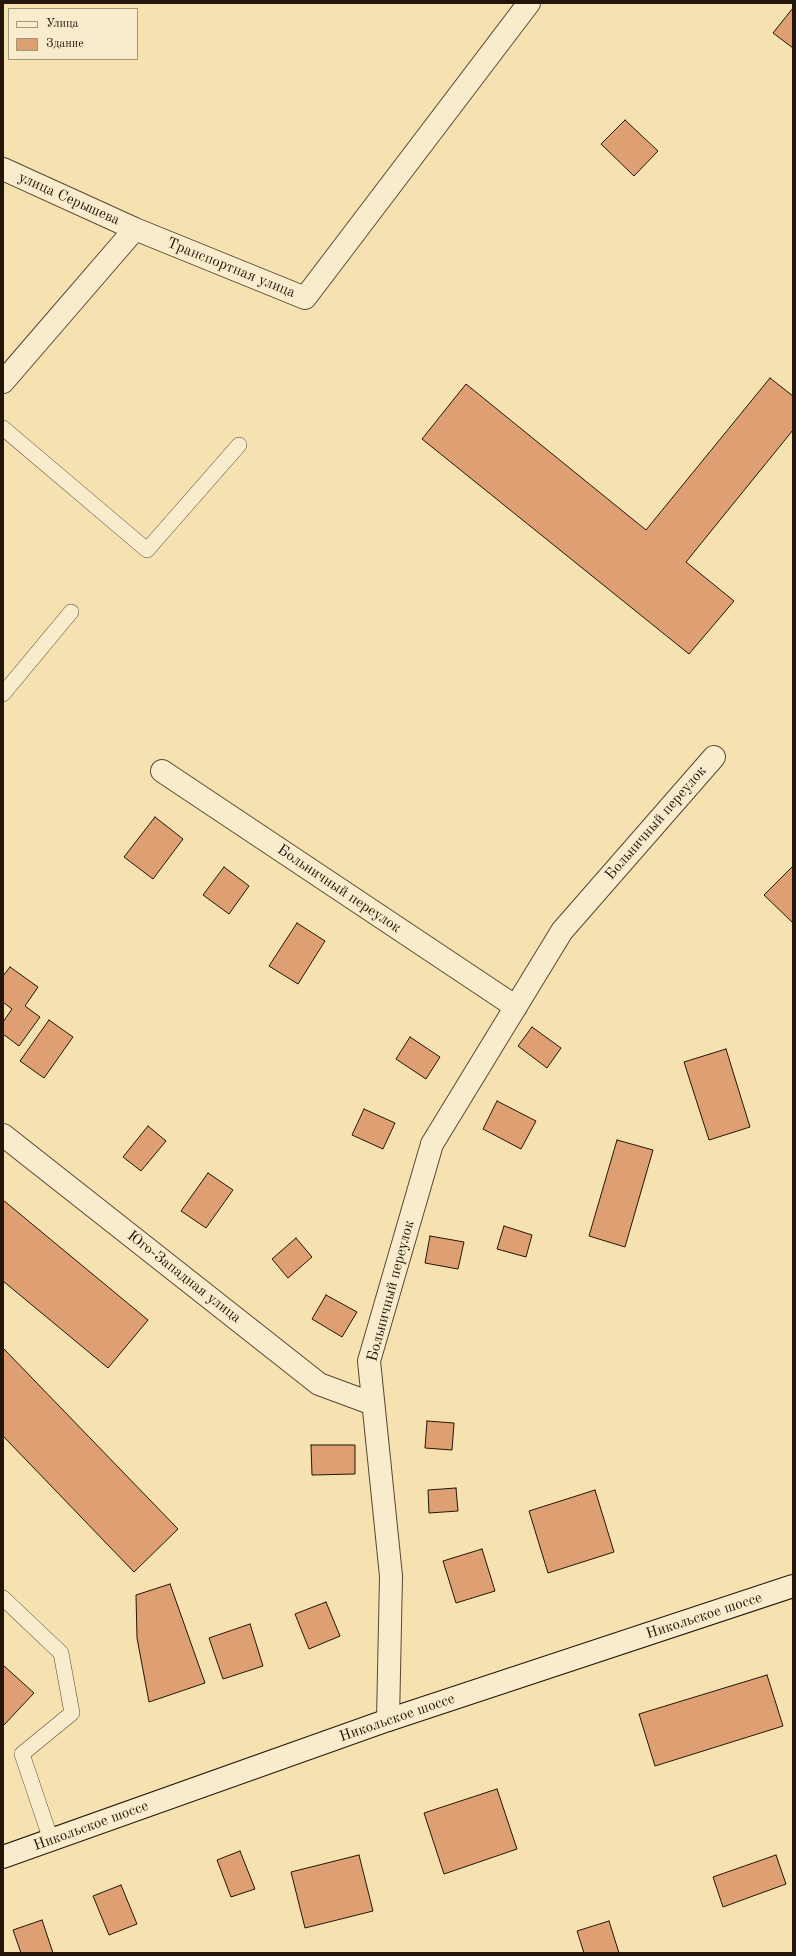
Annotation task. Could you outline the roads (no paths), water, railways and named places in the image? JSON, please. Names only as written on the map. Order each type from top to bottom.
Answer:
[{"type":"street","name":"Транспортная улица","points":[[135,229],[305,298],[529,3]]},
{"type":"street","name":"улица Серышева","points":[[3,169],[135,229]]},
{"type":"street","points":[[3,382],[135,229]]},
{"type":"street","name":"Больничный переулок","points":[[388,1720],[391,1576],[369,1361],[432,1144],[562,931],[714,757]]},
{"type":"street","name":"Больничный переулок","points":[[162,771],[516,1007]]},
{"type":"street","name":"Юго-Западная улица","points":[[3,1135],[319,1384],[373,1404]]},
{"type":"street","name":"Никольское шоссе","points":[[3,1857],[388,1720],[793,1586]]},
{"type":"lane","points":[[3,428],[147,550],[239,445]]},
{"type":"lane","points":[[3,694],[71,612]]},
{"type":"lane","points":[[3,1598],[61,1653],[72,1713],[22,1754],[51,1840]]}]
